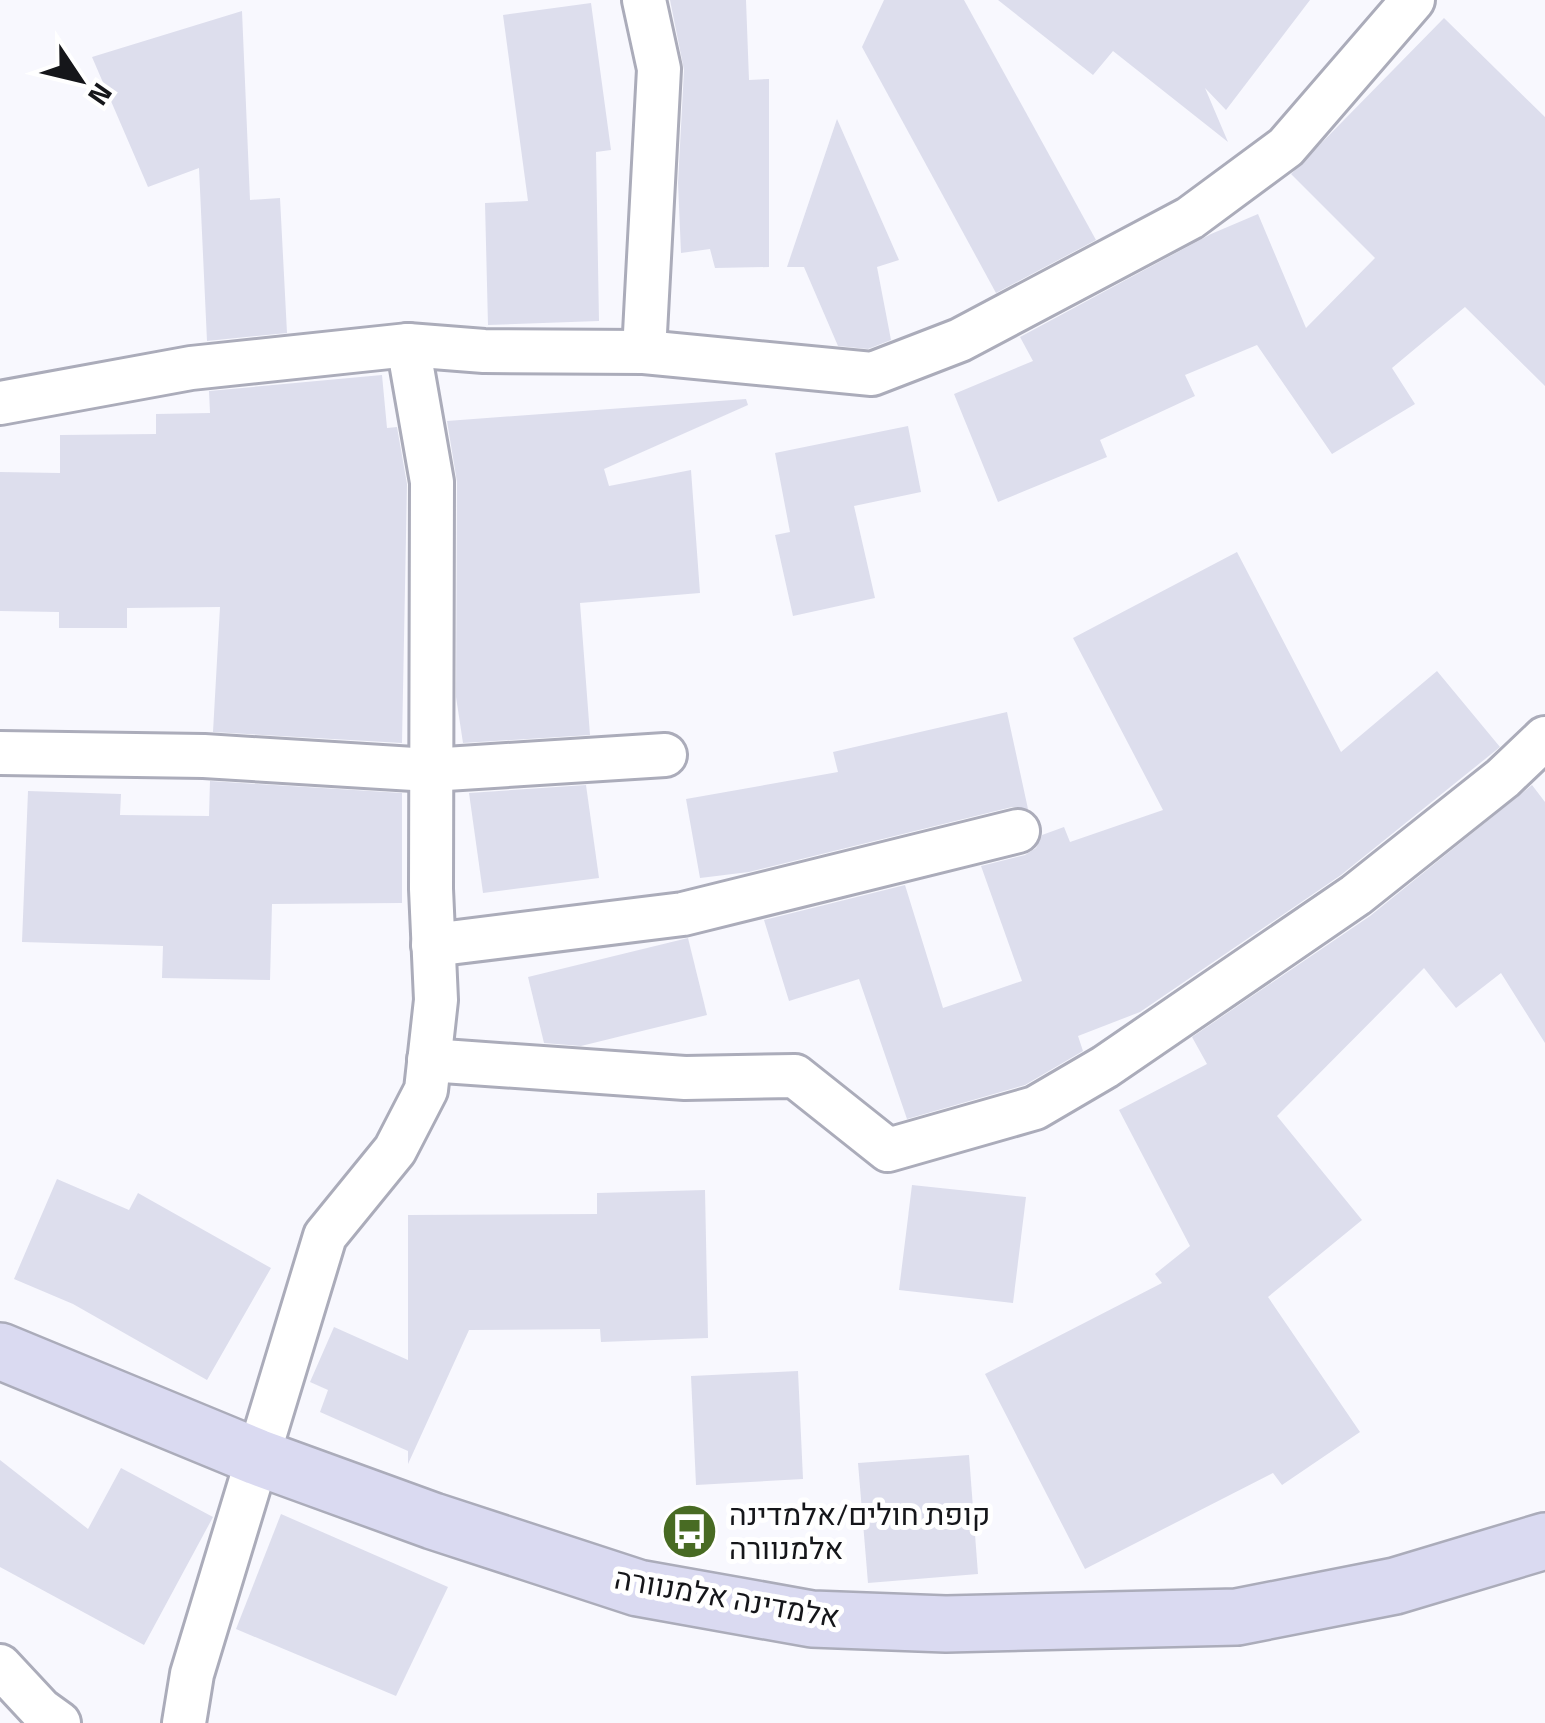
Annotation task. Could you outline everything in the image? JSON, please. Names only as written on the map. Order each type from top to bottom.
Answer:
[{"type":"street","points":[[644,0],[659,69],[644,352]]},
{"type":"street","points":[[0,403],[190,368],[408,345],[484,351],[644,352],[872,374],[960,340],[1190,218],[1286,148],[1413,0]]},
{"type":"street","points":[[184,1723],[192,1674],[326,1236],[395,1150],[426,1090],[436,1000],[430,770],[432,482],[408,345]]},
{"type":"street","points":[[429,1060],[685,1078],[795,1076],[888,1150],[1034,1108],[1193,1011],[1356,895],[1503,778],[1545,738]]},
{"type":"street","points":[[0,753],[204,756],[430,770],[664,755]]},
{"type":"street","points":[[433,945],[683,914],[1018,831]]},
{"type":"street","name":"אלמדינה אלמנוורה","points":[[0,1351],[257,1458],[433,1522],[638,1588],[812,1619],[946,1624],[1236,1618],[1395,1586],[1545,1541]]},
{"type":"street","points":[[18,1695],[59,1723]]},
{"type":"building","points":[[670,0],[746,0],[749,80],[769,79],[769,267],[715,268],[710,249],[681,253],[678,183],[684,70]]},
{"type":"building","points":[[884,0],[964,0],[1096,240],[996,293],[862,47]]},
{"type":"building","points":[[998,0],[1310,0],[1226,110],[1205,88],[1228,142],[1113,51],[1093,75]]},
{"type":"building","points":[[591,3],[611,150],[596,152],[599,321],[488,325],[485,203],[528,201],[503,15]]},
{"type":"building","points":[[242,11],[250,200],[280,198],[287,333],[207,341],[199,168],[148,187],[92,57]]},
{"type":"building","points":[[1444,18],[1545,117],[1545,386],[1465,307],[1392,368],[1415,404],[1332,454],[1257,345],[1185,375],[1195,396],[1100,440],[1107,457],[998,502],[954,394],[1033,361],[1020,337],[1211,234],[1258,214],[1306,328],[1375,258],[1291,174]]},
{"type":"building","points":[[837,119],[899,260],[877,267],[891,340],[868,349],[838,346],[804,267],[787,267]]},
{"type":"building","points":[[382,375],[387,428],[397,427],[407,484],[402,743],[213,732],[220,607],[127,608],[127,628],[59,628],[59,612],[0,611],[0,472],[60,473],[60,435],[156,434],[156,414],[210,413],[209,391]]},
{"type":"building","points":[[746,399],[748,405],[604,469],[609,486],[691,470],[700,593],[580,603],[590,735],[463,743],[456,697],[457,482],[447,421]]},
{"type":"building","points":[[908,426],[921,492],[854,506],[875,598],[793,616],[775,535],[790,532],[775,453]]},
{"type":"building","points":[[1237,552],[1341,752],[1437,671],[1500,747],[1341,875],[1140,1012],[1078,1036],[1083,1051],[1025,1085],[907,1119],[859,979],[789,1001],[764,920],[905,885],[943,1008],[1022,981],[981,866],[1025,855],[1036,848],[1042,835],[1064,827],[1070,842],[1163,810],[1073,638]]},
{"type":"building","points":[[1007,712],[1028,809],[1012,807],[749,872],[700,878],[686,799],[838,772],[833,752]]},
{"type":"building","points":[[210,781],[402,793],[402,903],[272,904],[270,980],[162,978],[163,946],[22,942],[28,791],[121,794],[120,815],[209,816]]},
{"type":"building","points":[[586,785],[599,878],[483,893],[469,793]]},
{"type":"building","points":[[1532,785],[1545,802],[1545,1043],[1501,973],[1456,1008],[1424,968],[1277,1116],[1362,1220],[1268,1297],[1360,1432],[1282,1485],[1273,1473],[1085,1569],[985,1374],[1162,1283],[1155,1274],[1190,1246],[1119,1110],[1207,1064],[1192,1037],[1370,916]]},
{"type":"building","points":[[688,938],[707,1015],[581,1046],[544,1043],[528,977]]},
{"type":"building","points":[[57,1179],[129,1210],[138,1193],[271,1268],[207,1380],[73,1304],[14,1279]]},
{"type":"building","points":[[912,1185],[1026,1197],[1013,1303],[899,1290]]},
{"type":"building","points":[[705,1190],[708,1338],[601,1342],[600,1329],[469,1330],[408,1464],[408,1451],[320,1412],[328,1390],[310,1382],[334,1327],[408,1360],[408,1215],[597,1214],[597,1193]]},
{"type":"building","points":[[798,1371],[803,1479],[696,1485],[691,1376]]},
{"type":"building","points":[[969,1455],[978,1574],[868,1583],[858,1463]]},
{"type":"building","points":[[0,1460],[88,1529],[121,1468],[213,1517],[144,1645],[0,1567]]},
{"type":"building","points":[[281,1514],[448,1587],[396,1696],[236,1629]]},
{"type":"place","name":"קופת חולים/אלמדינה אלמנוורה","points":[[690,1532]]}]
